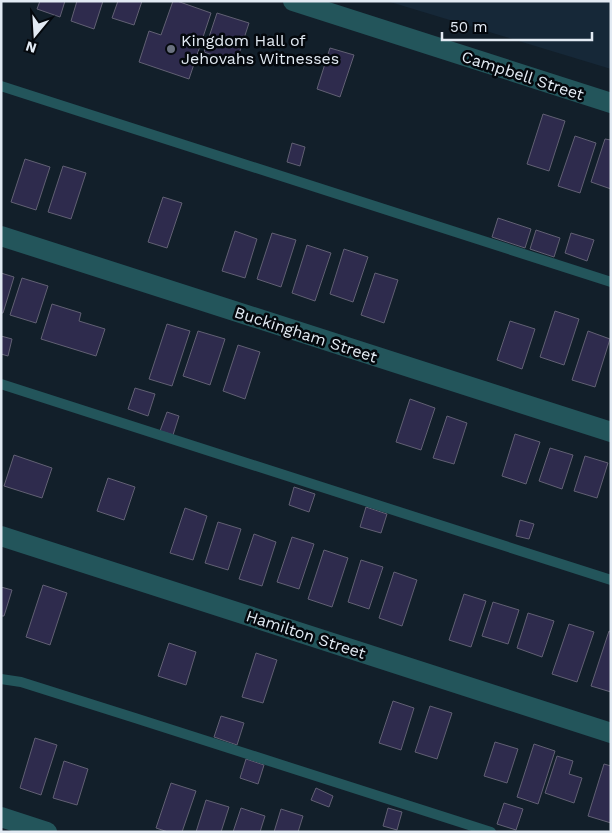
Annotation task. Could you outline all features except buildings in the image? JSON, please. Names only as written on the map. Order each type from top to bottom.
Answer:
[{"type":"street","name":"Campbell Street","points":[[293,1],[611,103]]},
{"type":"street","name":"Buckingham Street","points":[[1,236],[611,432]]},
{"type":"street","name":"Hamilton Street","points":[[1,536],[611,733]]},
{"type":"street","points":[[1,817],[47,832]]},
{"type":"lane","points":[[1,86],[611,282]]},
{"type":"lane","points":[[1,384],[611,580]]},
{"type":"lane","points":[[1,679],[21,682],[491,832]]},
{"type":"shaded area","points":[[387,1],[611,1],[611,69]]},
{"type":"place","name":"Kingdom Hall of Jehovahs Witnesses","points":[[171,49]]}]
